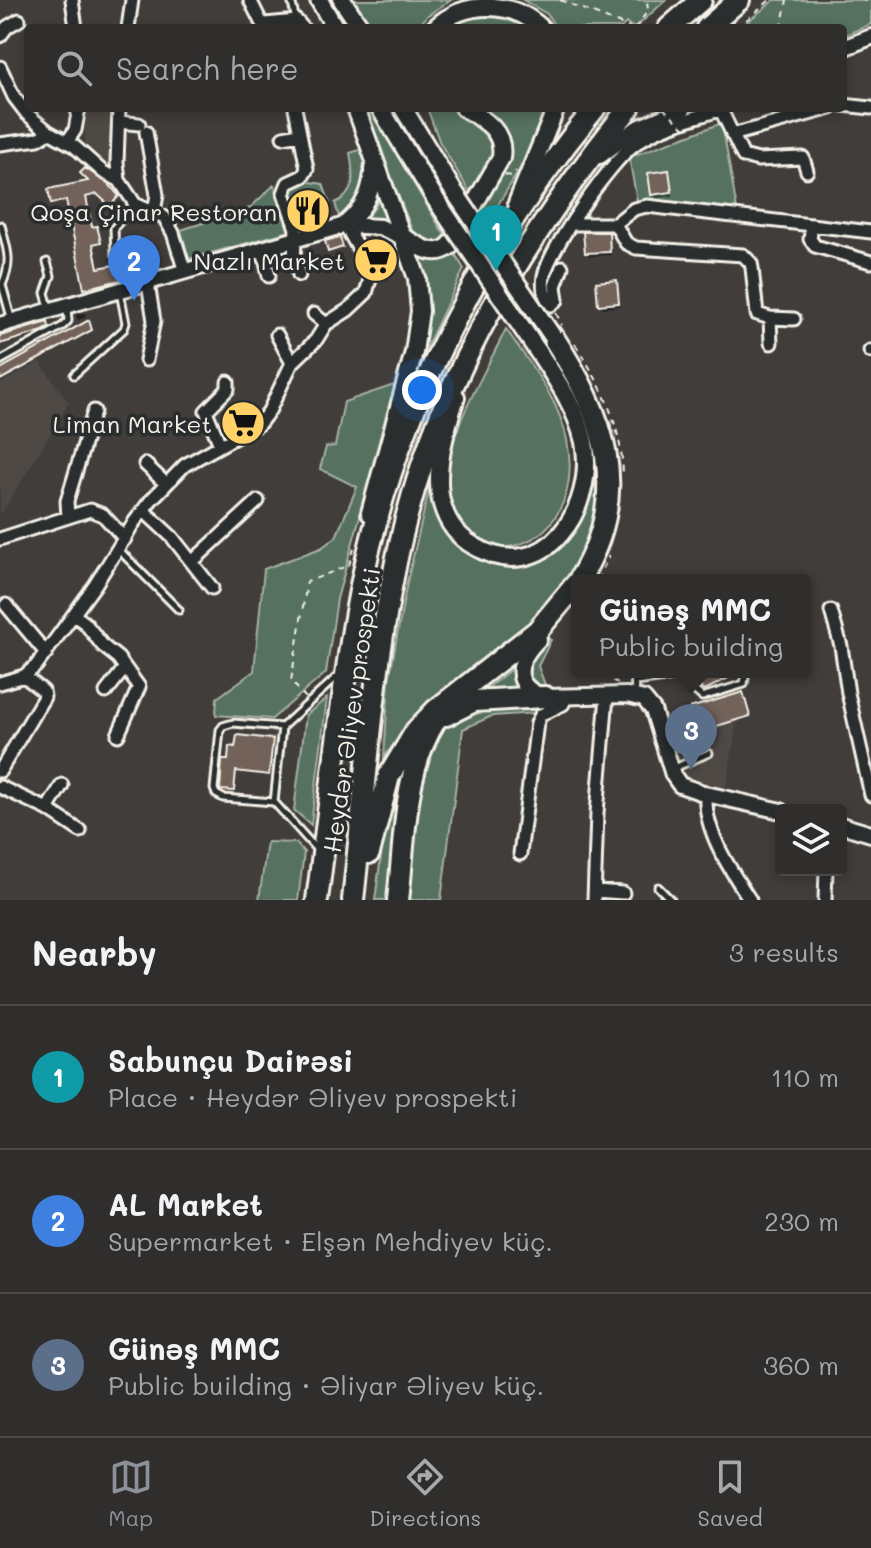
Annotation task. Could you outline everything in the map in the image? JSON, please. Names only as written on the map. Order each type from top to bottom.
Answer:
[{"type":"highway","points":[[673,24],[698,0]]},
{"type":"highway","points":[[712,24],[739,0]]},
{"type":"highway","name":"Heydər Əliyev prospekti","points":[[317,900],[356,611],[375,527],[412,416],[455,319],[502,237],[545,171],[592,112]]},
{"type":"highway","name":"Heydər Əliyev prospekti","points":[[355,900],[386,613],[404,526],[437,425],[488,312],[516,264],[565,189],[626,112]]},
{"type":"highway","points":[[545,344],[591,402],[605,450],[607,500],[592,557],[584,574]]},
{"type":"highway","points":[[355,900],[381,803],[396,761],[416,731],[455,695],[537,631],[571,591]]},
{"type":"highway","points":[[398,900],[412,787],[420,753],[431,728],[455,695]]},
{"type":"highway","points":[[431,728],[450,712],[474,701],[545,697]]},
{"type":"main road","points":[[317,0],[325,24]]},
{"type":"main road","points":[[317,0],[332,24]]},
{"type":"main road","points":[[342,0],[356,24]]},
{"type":"main road","points":[[441,24],[459,11],[484,4],[508,7],[536,24]]},
{"type":"main road","points":[[356,611],[375,489],[420,325],[419,287],[405,238],[358,112]]},
{"type":"main road","points":[[382,112],[436,200],[545,344]]},
{"type":"main road","points":[[405,112],[545,344],[578,422],[586,461],[585,485],[572,520],[563,534],[550,544],[519,557],[492,555],[467,542],[458,534],[445,512],[439,490],[446,438],[474,341]]},
{"type":"main road","points":[[417,112],[423,131],[451,187]]},
{"type":"main road","points":[[405,238],[433,252],[450,246],[501,158],[502,147],[496,131],[470,112]]},
{"type":"main road","points":[[502,237],[555,112]]},
{"type":"main road","points":[[345,225],[364,206],[371,191],[374,155]]},
{"type":"street","points":[[72,0],[75,24]]},
{"type":"street","points":[[129,24],[134,0]]},
{"type":"street","points":[[250,0],[265,24],[300,24]]},
{"type":"street","points":[[0,36],[19,20]]},
{"type":"street","points":[[847,46],[871,37]]},
{"type":"street","points":[[0,67],[24,109]]},
{"type":"street","points":[[847,105],[871,108]]},
{"type":"street","points":[[28,112],[49,132],[67,142],[103,172],[119,180]]},
{"type":"street","points":[[67,142],[75,130],[78,112]]},
{"type":"street","points":[[119,112],[119,180],[135,204],[154,211],[168,221],[185,272]]},
{"type":"street","points":[[296,112],[306,173],[288,183],[284,193],[296,238],[294,257],[299,275]]},
{"type":"street","points":[[565,189],[624,135],[675,112]]},
{"type":"street","points":[[562,267],[555,286],[557,300],[551,305],[544,295],[545,272],[572,224],[618,160],[636,143],[713,112]]},
{"type":"street","points":[[722,112],[743,156],[758,160],[803,158],[807,171]]},
{"type":"street","points":[[732,135],[816,112]]},
{"type":"street","points":[[119,122],[142,128],[157,195],[154,211]]},
{"type":"street","points":[[0,144],[38,139],[49,132]]},
{"type":"street","points":[[283,137],[299,134]]},
{"type":"street","points":[[572,224],[615,224],[634,209],[647,206],[871,232]]},
{"type":"street","points":[[615,224],[626,243],[636,248],[743,255],[752,268],[757,314],[794,319]]},
{"type":"street","points":[[0,683],[24,676],[46,653],[143,510],[165,483],[185,465],[259,424],[269,411],[292,363],[316,340],[326,324],[361,299],[369,286],[370,269],[345,225]]},
{"type":"street","points":[[6,323],[345,225],[380,227],[405,238]]},
{"type":"street","points":[[812,225],[810,239],[815,246],[871,262]]},
{"type":"street","points":[[263,249],[269,276]]},
{"type":"street","points":[[146,360],[154,321],[148,283]]},
{"type":"street","points":[[314,314],[326,324]]},
{"type":"street","points":[[770,318],[771,343]]},
{"type":"street","points":[[277,335],[292,363]]},
{"type":"street","points":[[220,445],[206,411],[228,389],[228,382]]},
{"type":"street","points":[[68,517],[67,501],[94,411]]},
{"type":"street","points":[[145,464],[165,483]]},
{"type":"street","points":[[192,562],[258,501]]},
{"type":"street","points":[[0,539],[90,510],[98,511],[121,544]]},
{"type":"street","points":[[143,510],[212,588]]},
{"type":"street","points":[[571,599],[521,661],[520,675],[526,686],[545,697],[607,696],[635,689],[653,710],[671,769],[680,785],[775,810]]},
{"type":"street","points":[[6,605],[46,653]]},
{"type":"street","points":[[831,611],[871,795]]},
{"type":"street","points":[[74,615],[118,658],[139,687],[118,735]]},
{"type":"street","points":[[106,692],[124,669]]},
{"type":"street","points":[[0,771],[44,697],[43,691],[24,676]]},
{"type":"street","points":[[607,696],[597,813],[595,895],[623,893]]},
{"type":"street","points":[[520,854],[537,723],[541,715],[563,704],[566,697]]},
{"type":"street","points":[[47,809],[62,785]]},
{"type":"street","points":[[0,787],[47,809],[80,831]]},
{"type":"street","points":[[706,794],[708,818],[715,835],[750,900]]},
{"type":"street","points":[[847,827],[871,834]]},
{"type":"street","points":[[825,900],[826,876]]},
{"type":"lane","points":[[291,0],[300,24]]},
{"type":"lane","points":[[115,253],[116,222],[135,204]]},
{"type":"lane","points":[[1,225],[9,260],[9,269],[1,285],[6,323]]},
{"type":"lane","points":[[47,262],[51,276],[45,293],[50,311]]},
{"type":"lane","points":[[74,375],[124,329],[126,323],[120,291]]},
{"type":"lane","points":[[0,361],[63,326],[68,321],[67,306]]},
{"type":"lane","points":[[121,544],[179,610]]},
{"type":"lane","points":[[274,802],[282,727],[348,666]]},
{"type":"lane","points":[[634,678],[635,689],[671,678]]},
{"type":"lane","points":[[680,678],[702,697],[744,684],[745,678]]},
{"type":"lane","points":[[282,727],[233,723],[223,726],[220,730],[214,789],[223,798],[274,802],[323,857]]},
{"type":"lane","points":[[671,769],[709,753]]},
{"type":"lane","points":[[658,887],[671,900]]},
{"type":"path","points":[[560,0],[621,24]]},
{"type":"path","points":[[635,24],[648,11],[647,0]]},
{"type":"path","points":[[742,24],[770,0]]},
{"type":"path","points":[[782,24],[787,0]]},
{"type":"path","points":[[860,0],[871,2]]},
{"type":"path","points":[[667,112],[687,130]]},
{"type":"path","points":[[310,702],[291,681],[307,582],[349,565],[357,536]]},
{"type":"path","points":[[609,678],[635,689]]},
{"type":"shaded area","points":[[85,112],[115,112],[113,164],[105,167],[85,150]]},
{"type":"shaded area","points":[[40,362],[69,403],[0,516],[0,384]]},
{"type":"shaded area","points":[[737,721],[726,790],[687,782],[672,742]]},
{"type":"green space","points":[[350,0],[451,0],[420,24],[365,24]]},
{"type":"green space","points":[[523,0],[666,0],[639,24],[553,24],[547,14]]},
{"type":"green space","points":[[774,0],[871,0],[871,24],[847,34],[847,24],[745,24]]},
{"type":"green space","points":[[500,12],[523,24],[449,24],[462,16]]},
{"type":"green space","points":[[365,112],[371,112],[448,241],[429,243],[413,232]]},
{"type":"green space","points":[[428,112],[460,112],[485,128],[492,137],[495,160],[474,199],[440,143]]},
{"type":"green space","points":[[479,112],[548,112],[537,141],[488,221],[479,210],[507,162]]},
{"type":"green space","points":[[722,123],[737,210],[637,201],[629,157]]},
{"type":"green space","points":[[363,149],[366,170],[363,188],[355,203],[339,217],[335,203],[351,188],[350,153]]},
{"type":"green space","points":[[304,181],[323,184],[330,204],[319,208],[316,202],[297,209],[290,186]]},
{"type":"green space","points":[[274,185],[290,231],[189,259],[181,230],[250,208]]},
{"type":"green space","points":[[382,195],[391,224],[361,219],[373,210]]},
{"type":"green space","points":[[454,252],[464,269],[423,354],[426,292],[420,254],[433,258]]},
{"type":"green space","points":[[506,329],[557,410],[567,440],[568,482],[558,514],[538,535],[514,546],[488,546],[466,535],[451,513],[446,480],[461,422]]},
{"type":"green space","points":[[397,384],[337,599],[326,673],[272,719],[216,715],[217,698],[254,671],[264,569],[321,548],[336,537],[357,487],[320,469],[326,447],[335,446],[344,402]]},
{"type":"green space","points":[[595,483],[598,507],[595,522],[582,555],[551,605],[519,638],[436,697],[384,757],[389,680],[407,582],[429,490],[447,530],[462,548],[476,557],[508,564],[542,558],[569,538],[585,512]]},
{"type":"green space","points":[[547,638],[551,640],[538,666],[547,690],[530,682],[525,664]]},
{"type":"green space","points":[[515,666],[521,690],[476,697]]},
{"type":"green space","points":[[327,698],[311,825],[294,810],[306,715]]},
{"type":"green space","points":[[547,702],[537,713],[492,716],[463,729],[441,900],[407,900],[416,806],[436,738],[447,724],[469,712],[495,706]]},
{"type":"green space","points":[[411,761],[392,900],[375,900],[386,820]]},
{"type":"green space","points":[[267,842],[296,843],[304,852],[298,900],[259,900]]},
{"type":"building","points":[[85,168],[109,184],[119,196],[110,206],[97,194],[86,197],[92,227],[97,226],[101,242],[93,244],[98,268],[125,263],[128,278],[84,289],[66,200],[51,204],[48,189],[88,181],[80,173]]},
{"type":"building","points":[[669,170],[672,192],[651,195],[648,173]]},
{"type":"building","points":[[316,202],[320,214],[302,221],[298,208]]},
{"type":"building","points":[[583,232],[609,232],[610,252],[585,253]]},
{"type":"building","points":[[340,237],[343,247],[328,252],[325,241]]},
{"type":"building","points":[[617,280],[619,303],[598,305],[596,282]]},
{"type":"building","points":[[89,320],[92,330],[0,380],[0,369]]},
{"type":"building","points":[[48,322],[49,327],[43,331],[0,344],[0,336]]},
{"type":"building","points":[[695,678],[728,678],[703,691]]},
{"type":"building","points":[[743,692],[750,716],[697,732],[690,708]]},
{"type":"building","points":[[237,735],[273,739],[269,775],[236,771],[234,791],[220,790],[222,760],[228,760],[229,746],[235,747]]},
{"type":"place","name":"Qoşa Çinar Restoran","points":[[308,211]]},
{"type":"place","name":"Nazlı Market","points":[[376,260]]},
{"type":"place","name":"Sabunçu Dairəsi","points":[[496,271]]},
{"type":"place","name":"AL Market","points":[[134,301]]},
{"type":"place","name":"Liman Market","points":[[243,423]]},
{"type":"place","name":"Günəş MMC","points":[[691,770]]}]
